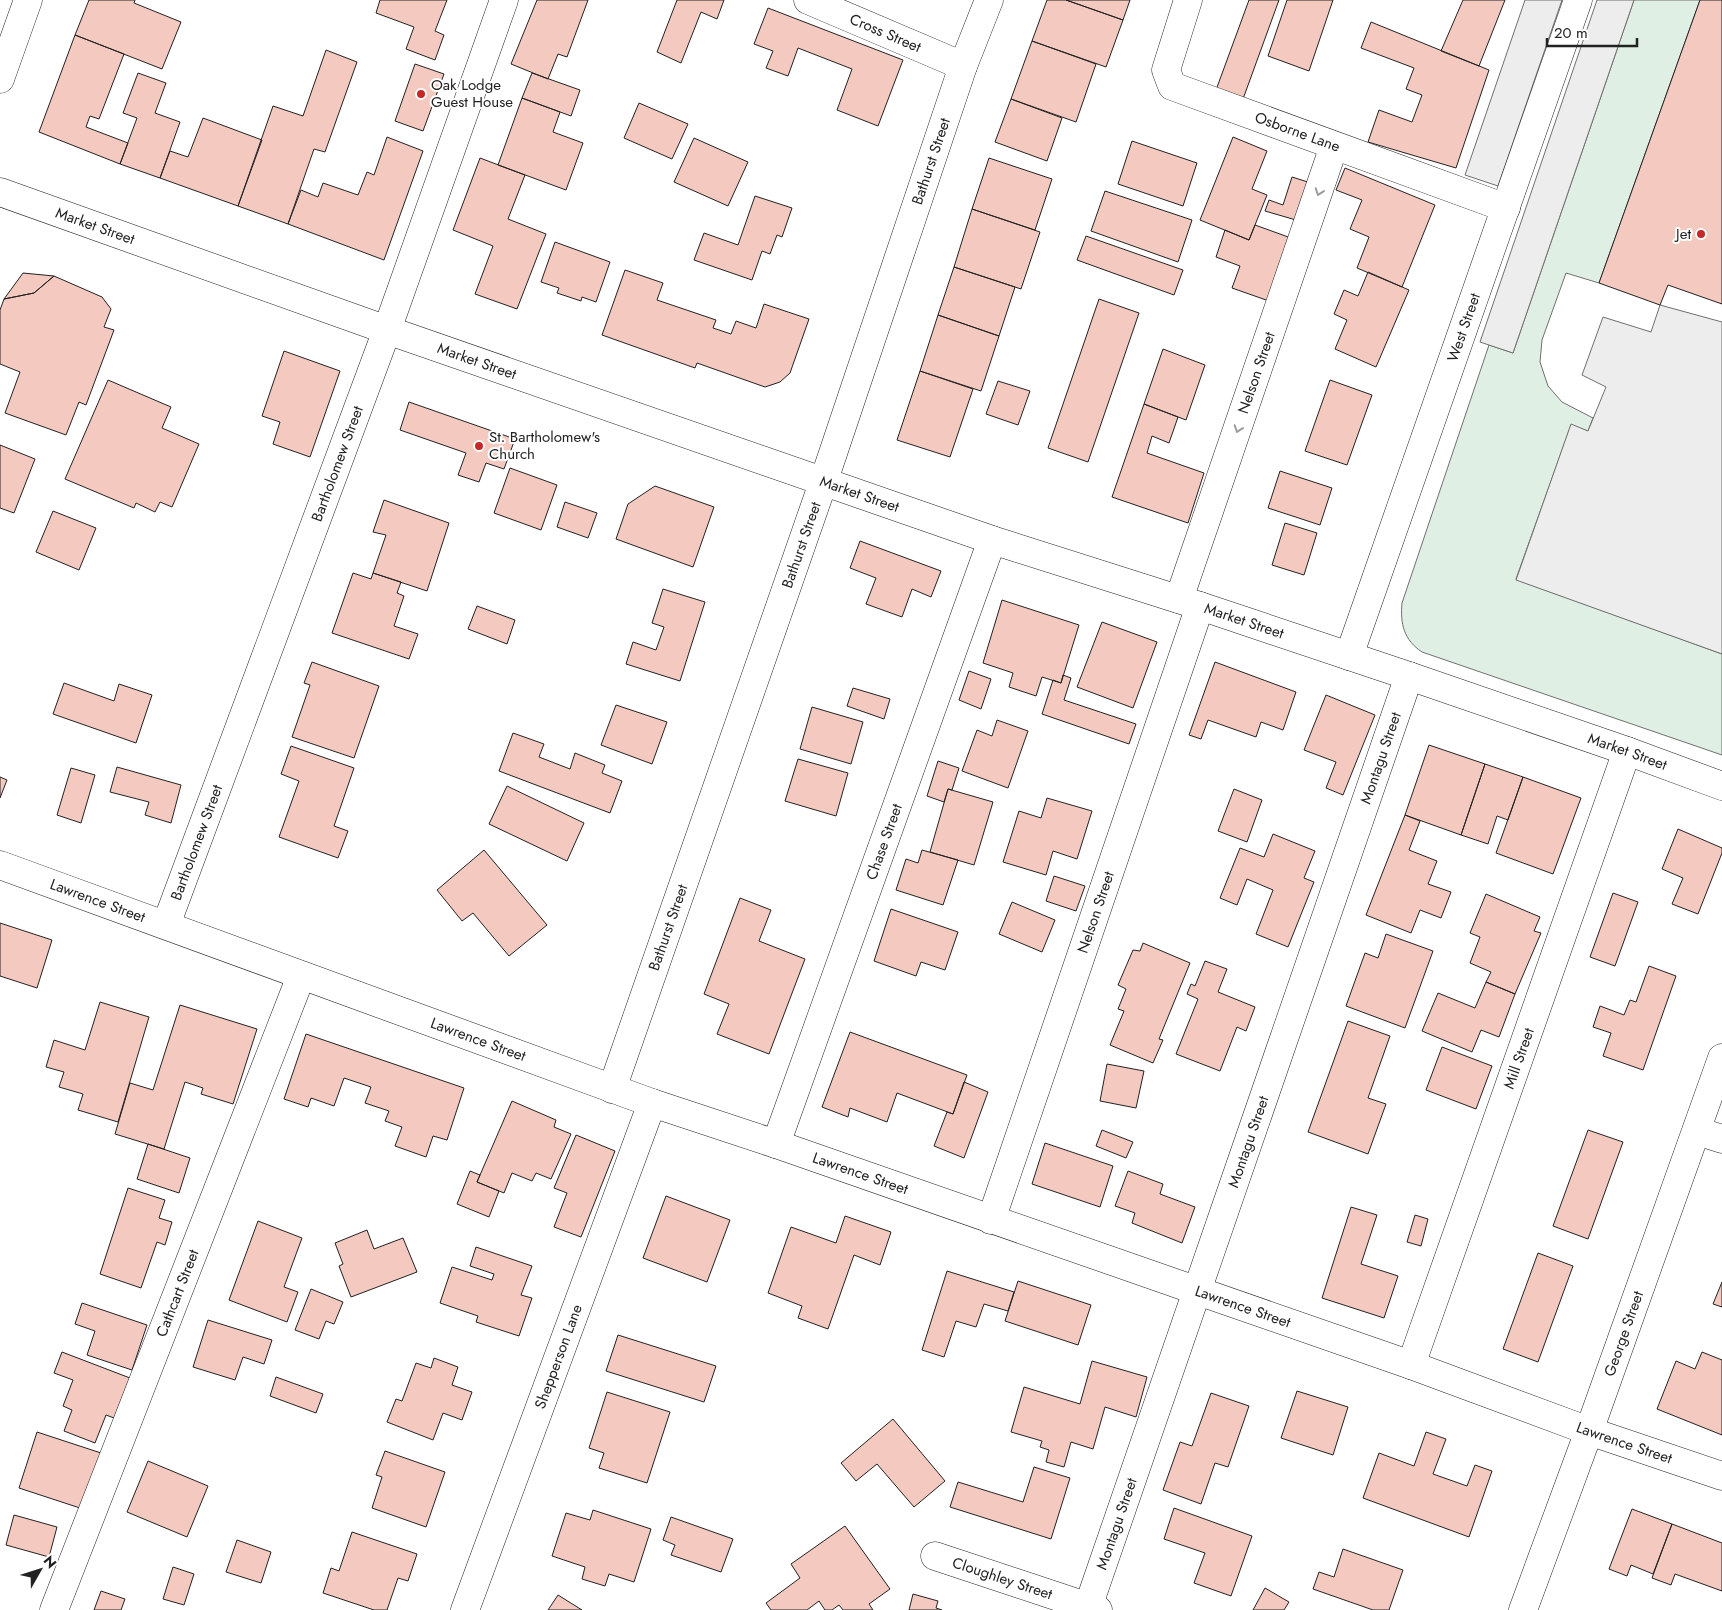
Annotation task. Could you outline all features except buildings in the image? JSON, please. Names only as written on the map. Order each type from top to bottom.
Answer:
[{"type":"street","points":[[0,78],[28,0]]},
{"type":"street","name":"Bartholomew Street","points":[[166,925],[387,330],[504,0]]},
{"type":"street","name":"Cross Street","points":[[808,0],[963,66]]},
{"type":"street","name":"Bathurst Street","points":[[612,1089],[824,480],[963,66],[988,0]]},
{"type":"street","name":"Osborne Lane","points":[[1188,0],[1166,70],[1172,86],[1506,208]]},
{"type":"street","name":"West Street","points":[[1349,656],[1578,0]]},
{"type":"street","name":"Nelson Street","points":[[991,1220],[1334,146]]},
{"type":"street","name":"Market Street","points":[[0,192],[387,330],[824,480],[992,540],[1189,602],[1409,676],[1627,751],[1722,786]]},
{"type":"street","name":"Chase Street","points":[[776,1144],[992,540]]},
{"type":"street","name":"Montagu Street","points":[[1093,1608],[1198,1290],[1409,676]]},
{"type":"street","name":"Mill Street","points":[[1411,1365],[1627,751]]},
{"type":"street","name":"Lawrence Street","points":[[0,865],[652,1104],[776,1144],[991,1220],[1198,1290],[1411,1365],[1589,1431],[1722,1476]]},
{"type":"street","name":"Cathcart Street","points":[[54,1610],[301,976]]},
{"type":"street","name":"George Street","points":[[1523,1610],[1589,1431],[1710,1135],[1722,1058]]},
{"type":"street","name":"Shepperson Lane","points":[[465,1610],[652,1104]]},
{"type":"street","name":"Cloughley Street","points":[[935,1556],[1093,1608]]},
{"type":"green space","points":[[1634,0],[1700,0],[1599,283],[1566,273],[1542,340],[1540,362],[1548,386],[1562,402],[1593,418],[1588,431],[1571,425],[1516,579],[1722,654],[1722,755],[1422,652],[1407,637],[1402,618],[1402,603],[1489,345],[1513,353]]},
{"type":"shaded area","points":[[1525,0],[1562,0],[1498,186],[1465,175]]},
{"type":"shaded area","points":[[1597,0],[1634,0],[1513,353],[1480,342]]},
{"type":"shaded area","points":[[1660,305],[1722,322],[1722,654],[1516,580],[1571,424],[1588,431],[1606,387],[1582,375],[1603,317],[1651,332]]},
{"type":"place","name":"Oak Lodge Guest House","points":[[421,94]]},
{"type":"place","name":"Jet","points":[[1701,234]]},
{"type":"place","name":"St. Bartholomew's Church","points":[[479,446]]}]
